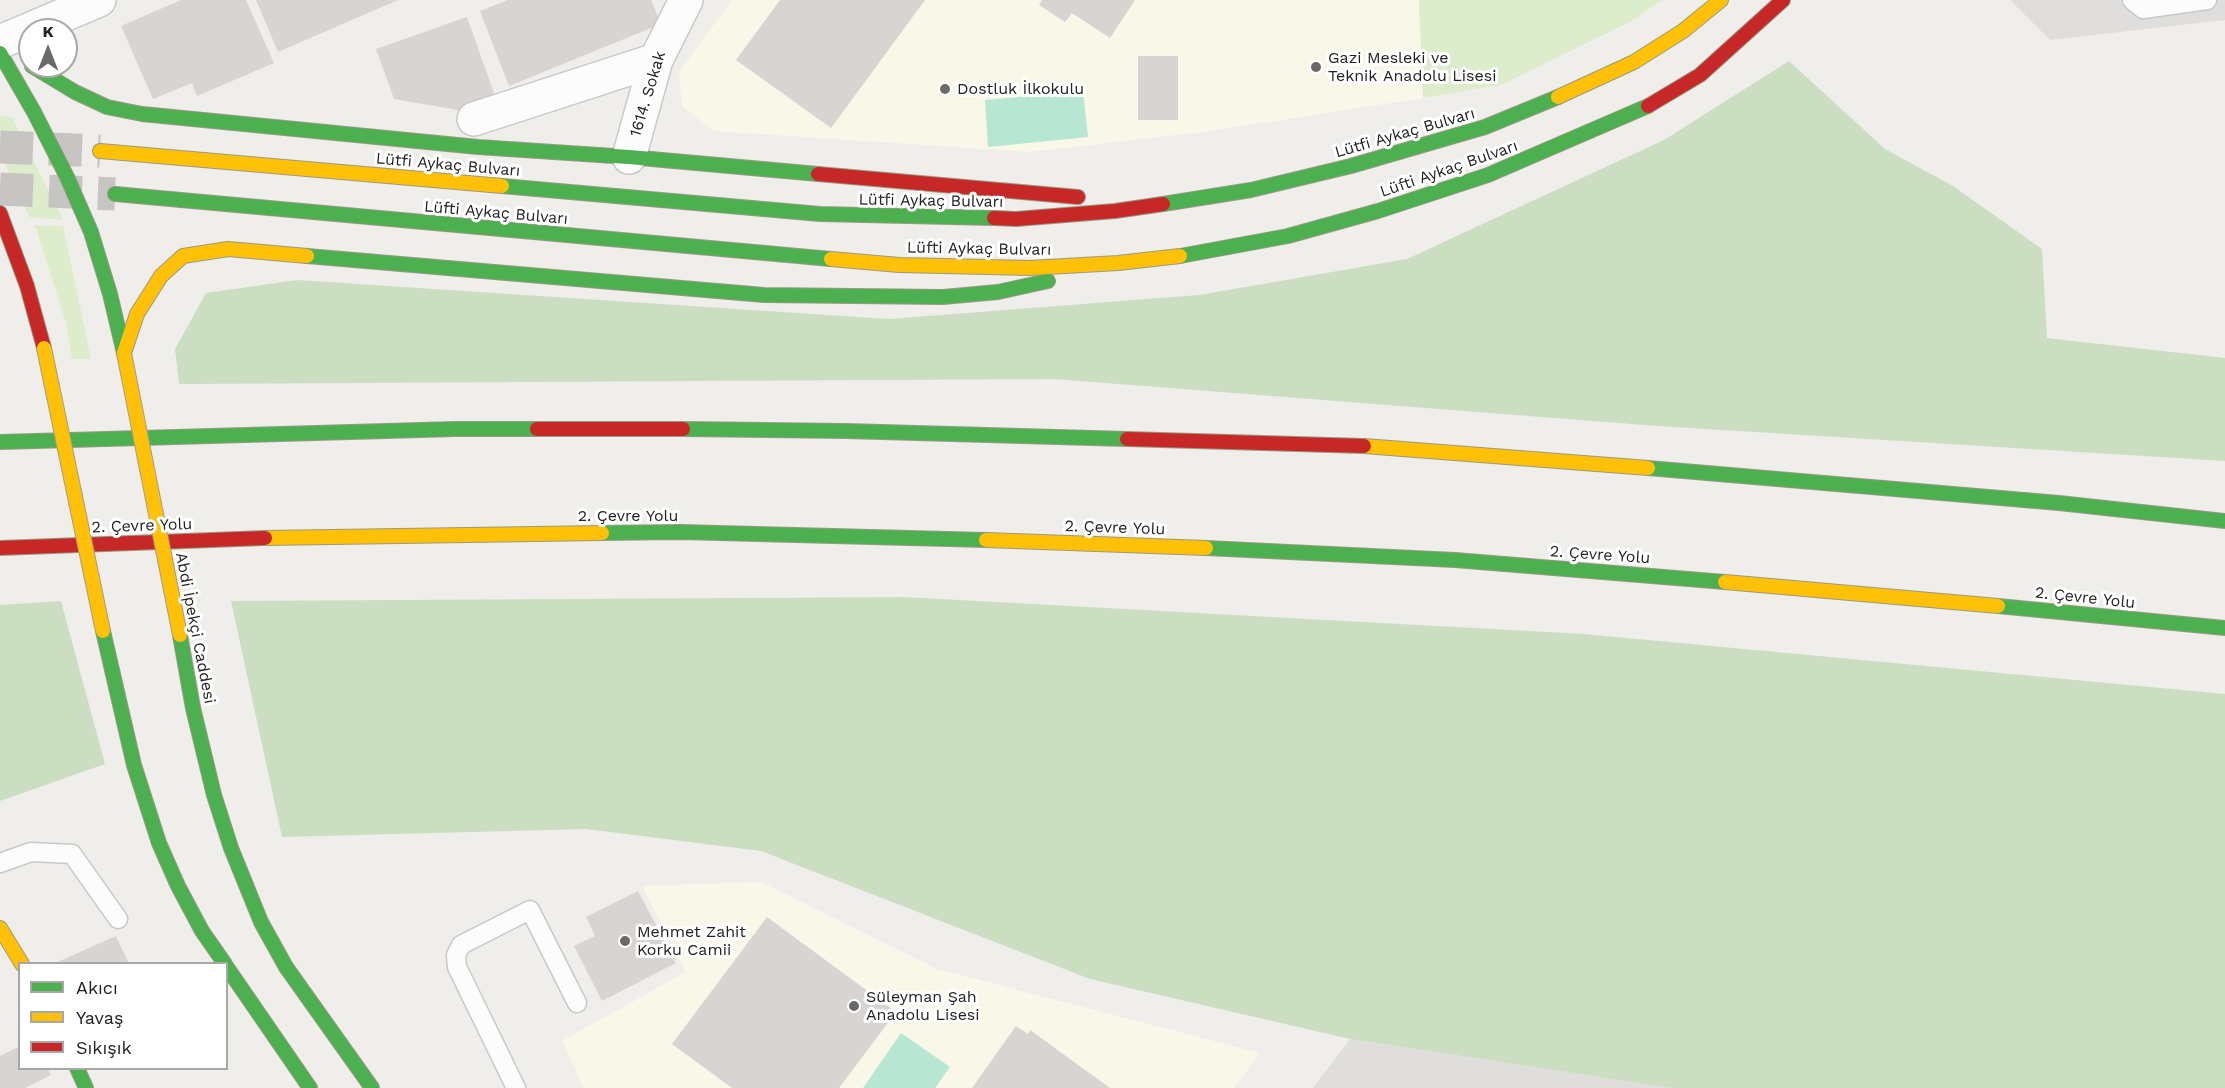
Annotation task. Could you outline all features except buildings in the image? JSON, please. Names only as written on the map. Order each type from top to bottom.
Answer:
[{"type":"main road","name":"Lütfi Aykaç Bulvarı","points":[[100,151],[820,214],[1016,219],[1115,211],[1251,190],[1351,166],[1485,127],[1563,95],[1634,62],[1683,31],[1721,0]]},
{"type":"main road","name":"Lüfti Aykaç Bulvarı","points":[[115,194],[647,244],[899,265],[1030,268],[1118,263],[1184,256],[1288,236],[1378,211],[1488,175],[1648,106],[1675,91],[1721,58],[1782,0]]},
{"type":"main road","points":[[0,47],[18,57]]},
{"type":"main road","name":"Abdi İpekçi Caddesi","points":[[0,53],[68,177],[91,232],[110,294],[124,353],[193,708],[214,795],[234,857],[261,922],[286,967],[372,1088]]},
{"type":"main road","points":[[52,78],[107,107],[142,114],[478,147],[629,157],[1059,197],[1203,199]]},
{"type":"main road","points":[[0,213],[27,286],[44,348],[103,631],[134,765],[159,843],[202,931],[224,962]]},
{"type":"main road","points":[[124,353],[137,314],[161,276],[183,256],[228,249],[628,285],[809,296],[943,297],[998,292],[1118,263]]},
{"type":"main road","points":[[17,302],[44,348]]},
{"type":"main road","points":[[0,442],[225,434],[681,429],[846,431],[1371,446],[2059,503],[2225,521]]},
{"type":"main road","name":"2. Çevre Yolu","points":[[0,548],[267,538],[680,532],[1098,543],[1467,561],[1882,594],[2225,628]]},
{"type":"main road","points":[[0,928],[21,962]]},
{"type":"main road","points":[[228,968],[310,1088]]},
{"type":"main road","points":[[78,1070],[86,1088]]},
{"type":"street","points":[[0,42],[99,0]]},
{"type":"street","name":"1614. Sokak","points":[[629,157],[656,60],[686,0]]},
{"type":"street","points":[[474,119],[656,60]]},
{"type":"lane","points":[[2132,0],[2143,9],[2207,0]]},
{"type":"lane","points":[[0,863],[31,852],[72,854],[118,919]]},
{"type":"lane","points":[[516,1088],[457,967],[456,955],[461,945],[530,910],[577,1003]]},
{"type":"shaded area","name":"Dostluk İlkokulu","points":[[732,0],[1419,0],[1423,98],[1210,131],[1030,152],[714,131],[682,106],[679,72]]},
{"type":"shaded area","points":[[2010,0],[2225,0],[2225,20],[2050,40]]},
{"type":"shaded area","name":"Süleyman Şah Anadolu Lisesi","points":[[761,882],[937,969],[1260,1053],[1234,1088],[584,1088],[562,1041],[686,972],[642,886]]},
{"type":"shaded area","points":[[1350,1039],[1671,1088],[1313,1088]]},
{"type":"green space","points":[[1419,0],[1662,0],[1630,22],[1503,84],[1423,98]]},
{"type":"green space","points":[[1789,61],[1885,149],[1953,186],[2042,249],[2047,338],[2225,358],[2225,461],[1657,426],[1054,379],[179,384],[175,349],[206,293],[297,280],[889,319],[1199,295],[1407,259],[1664,140]]},
{"type":"green space","points":[[1083,91],[1088,137],[988,147],[985,100]]},
{"type":"green space","points":[[0,115],[12,117],[63,220],[29,217],[0,152]]},
{"type":"green space","points":[[35,225],[63,226],[91,359],[72,359],[66,323]]},
{"type":"green space","points":[[904,597],[1584,634],[2225,694],[2225,1088],[1671,1088],[1350,1039],[1090,979],[761,851],[586,829],[282,837],[231,601]]},
{"type":"green space","points":[[61,601],[105,764],[0,801],[0,605]]},
{"type":"green space","points":[[901,1033],[950,1067],[935,1088],[863,1088]]},
{"type":"tunnel","points":[[0,147],[100,151]]},
{"type":"tunnel","points":[[0,189],[115,194]]},
{"type":"traffic: fast","points":[[0,53],[34,112],[67,177],[91,232],[110,294],[124,353]]},
{"type":"traffic: fast","points":[[52,78],[107,107],[142,114],[478,147],[629,157],[818,174]]},
{"type":"traffic: fast","points":[[1163,204],[1251,190],[1351,166],[1485,127],[1558,97]]},
{"type":"traffic: fast","points":[[1180,256],[1288,236],[1378,211],[1488,175],[1648,106]]},
{"type":"traffic: fast","points":[[502,186],[820,214],[994,218]]},
{"type":"traffic: fast","points":[[115,194],[831,259]]},
{"type":"traffic: fast","points":[[307,256],[764,295],[943,297],[998,292],[1048,281]]},
{"type":"traffic: fast","points":[[0,442],[456,429],[537,429]]},
{"type":"traffic: fast","points":[[683,429],[1127,439]]},
{"type":"traffic: fast","points":[[1648,468],[2059,503],[2225,521]]},
{"type":"traffic: fast","points":[[602,533],[680,532],[986,540]]},
{"type":"traffic: fast","points":[[1206,548],[1455,560],[1725,582]]},
{"type":"traffic: fast","points":[[1998,606],[2225,628]]},
{"type":"traffic: fast","points":[[103,631],[134,765],[159,843],[178,886],[202,931],[224,962]]},
{"type":"traffic: fast","points":[[180,635],[193,708],[214,795],[231,848],[261,922],[286,967],[372,1088]]},
{"type":"traffic: fast","points":[[228,969],[310,1088]]},
{"type":"traffic: fast","points":[[78,1070],[86,1088]]},
{"type":"traffic: slow","points":[[1558,97],[1634,62],[1683,31],[1721,0]]},
{"type":"traffic: slow","points":[[100,151],[502,186]]},
{"type":"traffic: slow","points":[[124,353],[137,314],[161,276],[183,256],[228,249],[307,256]]},
{"type":"traffic: slow","points":[[831,259],[899,265],[1030,268],[1118,263],[1180,256]]},
{"type":"traffic: slow","points":[[44,348],[103,631]]},
{"type":"traffic: slow","points":[[124,353],[180,635]]},
{"type":"traffic: slow","points":[[1364,446],[1648,468]]},
{"type":"traffic: slow","points":[[265,538],[602,533]]},
{"type":"traffic: slow","points":[[986,540],[1206,548]]},
{"type":"traffic: slow","points":[[1725,582],[1998,606]]},
{"type":"traffic: slow","points":[[0,928],[21,962]]},
{"type":"traffic: jam","points":[[1648,106],[1700,75],[1783,0]]},
{"type":"traffic: jam","points":[[818,174],[1078,197]]},
{"type":"traffic: jam","points":[[994,218],[1016,219],[1115,211],[1163,204]]},
{"type":"traffic: jam","points":[[0,213],[27,286],[44,348]]},
{"type":"traffic: jam","points":[[537,429],[683,429]]},
{"type":"traffic: jam","points":[[1127,439],[1364,446]]},
{"type":"traffic: jam","points":[[0,548],[265,538]]},
{"type":"place","name":"Gazi Mesleki ve Teknik Anadolu Lisesi","points":[[1316,67]]},
{"type":"place","name":"Dostluk İlkokulu","points":[[945,89]]},
{"type":"place","name":"Mehmet Zahit Korku Camii","points":[[625,941]]},
{"type":"place","name":"Süleyman Şah Anadolu Lisesi","points":[[854,1006]]}]
